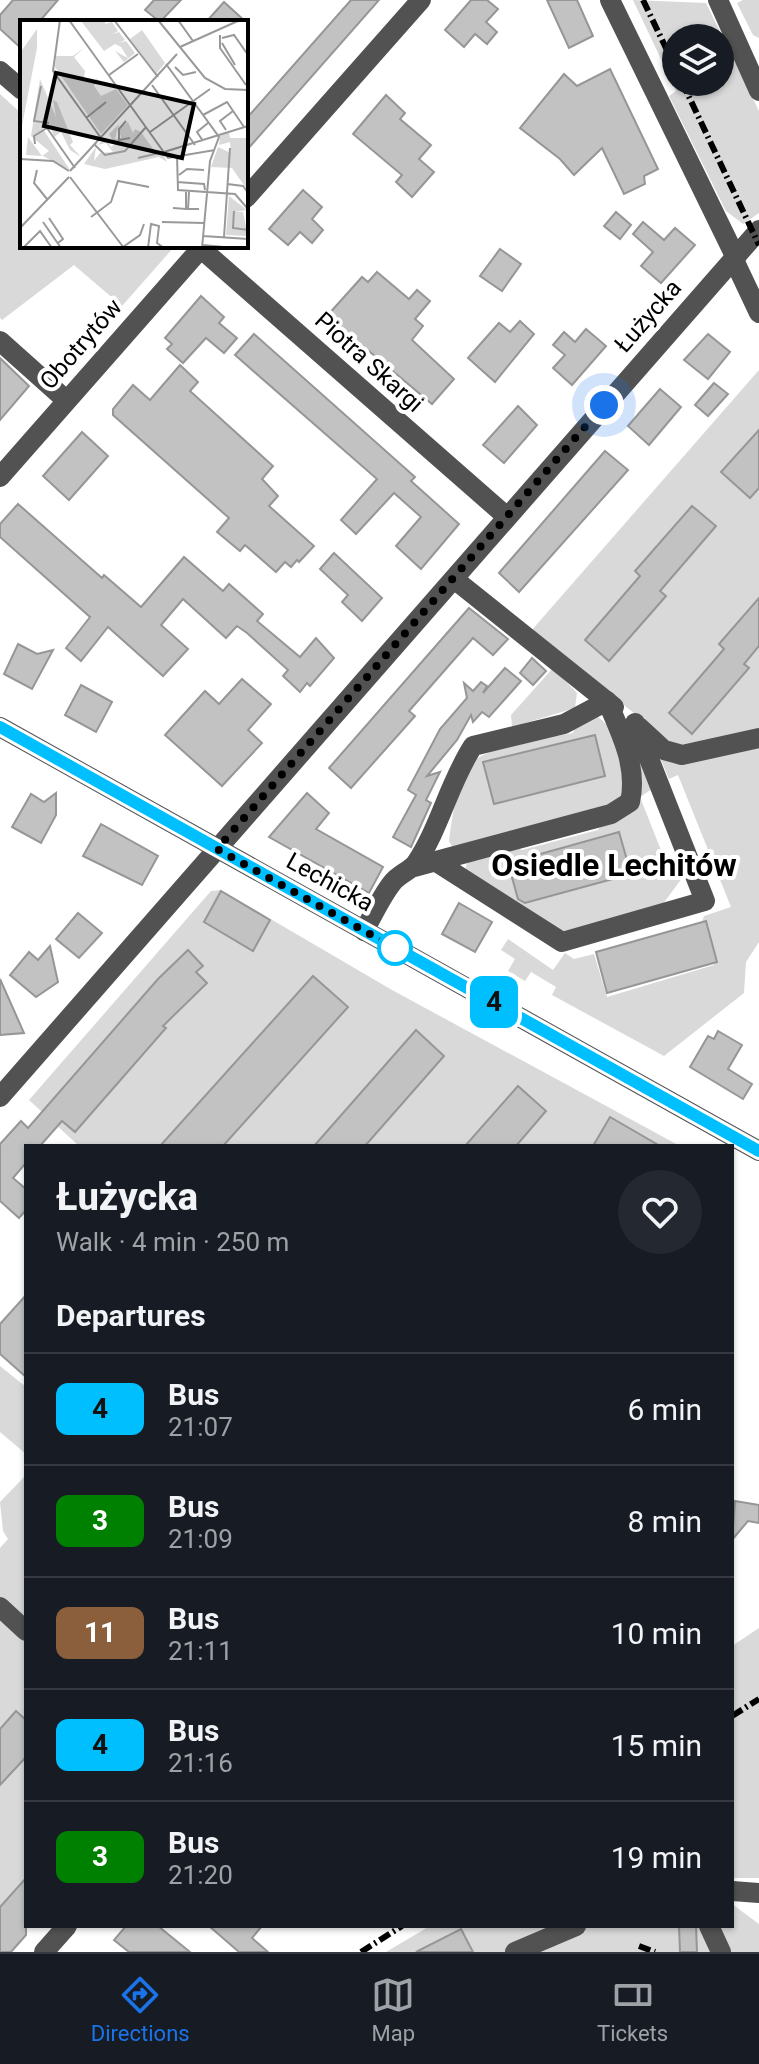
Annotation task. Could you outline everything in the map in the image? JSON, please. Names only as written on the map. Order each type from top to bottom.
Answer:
[{"type":"street","points":[[248,196],[421,0]]},
{"type":"street","points":[[610,0],[759,313]]},
{"type":"street","points":[[718,0],[757,80]]},
{"type":"street","points":[[0,71],[20,88]]},
{"type":"street","name":"Łużycka","points":[[0,1097],[759,230]]},
{"type":"street","name":"Obotrytów","points":[[0,477],[200,248]]},
{"type":"street","name":"Piotra Skargi","points":[[202,248],[506,516]]},
{"type":"street","points":[[0,341],[66,400]]},
{"type":"street","points":[[454,579],[673,754],[759,738]]},
{"type":"street","points":[[364,931],[391,884],[401,873],[611,814],[630,802],[632,775],[624,739],[607,701]]},
{"type":"street","points":[[414,867],[442,812],[451,785],[473,746],[564,724],[607,701]]},
{"type":"street","points":[[435,861],[562,942],[705,901],[635,723]]},
{"type":"street","name":"Lechicka","points":[[1,728],[753,1148]]},
{"type":"street","points":[[734,1160],[753,1148]]},
{"type":"street","points":[[0,1607],[24,1629]]},
{"type":"street","points":[[734,1891],[759,1893]]},
{"type":"street","points":[[44,1952],[65,1928]]},
{"type":"street","points":[[515,1952],[571,1928]]},
{"type":"street","points":[[710,1928],[721,1952]]},
{"type":"shaded area","points":[[633,0],[706,3],[716,24],[662,24],[662,61]]},
{"type":"shaded area","points":[[759,0],[759,38],[753,35],[737,3]]},
{"type":"shaded area","points":[[734,60],[759,111],[759,213],[743,224],[726,211],[669,96],[734,96]]},
{"type":"shaded area","points":[[0,94],[20,112],[20,248],[173,248],[122,306],[74,265],[2,320]]},
{"type":"shaded area","points":[[759,370],[759,729],[712,744],[674,745],[531,631]]},
{"type":"shaded area","points":[[553,668],[577,693],[575,708],[512,727],[511,715]]},
{"type":"shaded area","points":[[598,717],[617,742],[622,775],[621,796],[611,805],[453,848],[449,841],[456,800],[462,780],[472,763],[504,747],[573,733],[576,725]]},
{"type":"shaded area","points":[[630,745],[655,787],[640,797],[670,873],[682,878],[663,904],[565,934],[465,871],[468,859],[515,847],[522,850],[598,830],[603,821],[620,815]]},
{"type":"shaded area","points":[[759,747],[759,942],[746,962],[744,993],[664,1056],[552,995],[556,987],[531,972],[525,981],[508,971],[515,959],[501,950],[508,939],[553,970],[565,953],[574,959],[594,954],[607,997],[714,965],[702,922],[704,916],[731,907],[678,775],[669,779],[658,753]]},
{"type":"shaded area","points":[[221,890],[392,990],[676,1144],[77,1144],[29,1100],[211,891]]},
{"type":"shaded area","points":[[0,1366],[24,1385],[24,1452],[0,1432]]},
{"type":"shaded area","points":[[24,1477],[24,1880],[0,1907],[0,1548],[8,1539],[3,1531],[0,1502]]},
{"type":"shaded area","points":[[759,1628],[759,1878],[734,1878],[734,1645]]},
{"type":"shaded area","points":[[734,1905],[759,1924],[759,1952],[386,1952],[427,1928],[734,1928]]},
{"type":"building","points":[[13,0],[58,0],[41,20],[20,20],[20,47],[0,29],[0,15]]},
{"type":"building","points":[[154,0],[181,0],[162,20],[145,10]]},
{"type":"building","points":[[351,0],[379,0],[248,149],[248,117]]},
{"type":"building","points":[[471,0],[487,0],[498,9],[486,22],[497,32],[487,44],[475,34],[464,47],[445,30]]},
{"type":"building","points":[[547,0],[577,0],[593,36],[569,48]]},
{"type":"building","points":[[224,2],[244,20],[208,20]]},
{"type":"building","points":[[610,69],[658,169],[644,176],[645,184],[624,194],[602,148],[574,175],[560,159],[520,128],[564,74],[577,86]]},
{"type":"building","points":[[386,95],[405,113],[400,119],[431,145],[419,159],[434,172],[412,197],[396,182],[402,175],[353,134]]},
{"type":"building","points":[[303,190],[322,207],[312,219],[323,230],[312,243],[300,232],[288,245],[269,229]]},
{"type":"building","points":[[616,212],[631,225],[620,239],[604,226]]},
{"type":"building","points":[[643,222],[664,240],[675,228],[695,245],[661,283],[641,266],[653,252],[633,234]]},
{"type":"building","points":[[500,249],[521,264],[502,291],[480,276]]},
{"type":"building","points":[[377,272],[409,299],[417,290],[430,301],[415,319],[423,326],[412,340],[454,379],[432,404],[327,316],[362,277],[368,282]]},
{"type":"building","points":[[201,296],[224,317],[219,323],[237,338],[224,353],[206,338],[183,363],[167,349],[172,344],[165,338]]},
{"type":"building","points":[[520,321],[534,334],[495,382],[468,358],[499,323],[510,332]]},
{"type":"building","points":[[586,329],[606,346],[572,385],[553,368],[565,355],[553,345],[564,332],[575,342]]},
{"type":"building","points":[[254,334],[415,477],[411,481],[459,524],[421,569],[396,546],[421,517],[394,493],[356,534],[341,520],[377,479],[235,355]]},
{"type":"building","points":[[708,334],[730,352],[708,379],[684,360]]},
{"type":"building","points":[[0,358],[29,386],[0,420]]},
{"type":"building","points":[[180,365],[198,382],[190,391],[273,466],[262,479],[278,496],[269,506],[314,546],[291,567],[285,562],[276,572],[245,545],[240,551],[217,532],[229,518],[113,415],[113,409],[133,385],[150,400]]},
{"type":"building","points":[[714,383],[728,394],[708,416],[695,405]]},
{"type":"building","points":[[660,389],[681,407],[649,445],[628,426]]},
{"type":"building","points":[[518,406],[537,425],[504,463],[483,445]]},
{"type":"building","points":[[759,430],[759,488],[750,498],[721,472]]},
{"type":"building","points":[[82,432],[108,456],[69,500],[43,476]]},
{"type":"building","points":[[605,451],[628,470],[519,592],[499,573]]},
{"type":"building","points":[[18,504],[102,578],[104,575],[141,607],[184,557],[223,591],[229,584],[263,614],[257,621],[300,657],[316,638],[334,658],[310,686],[307,683],[300,692],[283,676],[288,670],[247,633],[237,626],[226,638],[183,599],[161,625],[188,649],[163,676],[108,627],[81,661],[66,648],[90,617],[0,537],[0,524]]},
{"type":"building","points":[[692,506],[716,526],[660,591],[666,596],[609,661],[585,640],[640,576],[635,571]]},
{"type":"building","points":[[334,553],[382,598],[362,621],[342,602],[348,595],[320,569]]},
{"type":"building","points":[[759,598],[759,646],[744,664],[749,668],[692,734],[669,713],[724,649],[719,644]]},
{"type":"building","points":[[469,608],[508,639],[493,655],[473,638],[409,711],[415,716],[351,788],[329,768]]},
{"type":"building","points":[[18,644],[37,654],[53,650],[32,689],[4,674]]},
{"type":"building","points":[[532,658],[546,671],[533,685],[520,673]]},
{"type":"building","points":[[505,668],[521,681],[489,717],[482,712],[473,722],[471,715],[457,740],[427,776],[440,772],[426,800],[431,803],[411,847],[393,837],[416,795],[408,790],[440,729],[467,698],[464,683],[473,691],[481,682],[487,686],[483,693]]},
{"type":"building","points":[[242,679],[271,704],[248,730],[262,743],[222,786],[165,735],[205,691],[219,704]]},
{"type":"building","points":[[81,685],[112,702],[96,732],[65,715]]},
{"type":"building","points":[[595,735],[605,776],[494,804],[483,762]]},
{"type":"building","points":[[56,793],[56,815],[41,843],[12,827],[31,794],[44,802]]},
{"type":"building","points":[[307,793],[329,813],[316,829],[383,867],[369,893],[269,837]]},
{"type":"building","points":[[101,824],[158,856],[142,885],[83,856]]},
{"type":"building","points":[[619,832],[631,874],[525,903],[518,899],[508,863]]},
{"type":"building","points":[[221,891],[270,920],[253,951],[204,922]]},
{"type":"building","points":[[459,903],[492,922],[475,952],[442,934]]},
{"type":"building","points":[[78,913],[102,933],[79,958],[56,939]]},
{"type":"building","points":[[706,921],[717,962],[607,993],[596,952]]},
{"type":"building","points":[[50,946],[58,982],[36,997],[10,975],[29,952],[38,960]]},
{"type":"building","points":[[188,950],[203,966],[196,972],[207,983],[163,1026],[166,1028],[75,1132],[62,1121],[42,1144],[24,1144],[24,1165],[13,1178],[24,1187],[24,1212],[19,1218],[0,1201],[0,1144],[21,1121],[28,1128],[158,979]]},
{"type":"building","points":[[313,976],[348,1007],[225,1144],[162,1144]]},
{"type":"building","points":[[0,979],[24,1033],[0,1035]]},
{"type":"building","points":[[416,1030],[444,1056],[367,1144],[316,1144]]},
{"type":"building","points":[[718,1031],[742,1045],[728,1069],[752,1084],[743,1099],[690,1067],[708,1036],[714,1039]]},
{"type":"building","points":[[518,1086],[546,1111],[518,1144],[467,1144]]},
{"type":"building","points":[[610,1117],[657,1144],[594,1144]]},
{"type":"building","points":[[24,1297],[24,1375],[0,1354],[0,1324]]},
{"type":"building","points":[[735,1501],[759,1505],[759,1523],[748,1521],[734,1538]]},
{"type":"building","points":[[16,1711],[24,1718],[24,1759],[0,1785],[0,1729]]},
{"type":"building","points":[[24,1880],[26,1935],[11,1952],[0,1952],[0,1907]]},
{"type":"building","points":[[124,1928],[160,1928],[190,1952],[129,1952],[114,1940]]},
{"type":"building","points":[[211,1928],[260,1928],[252,1938],[268,1952],[239,1952]]},
{"type":"building","points":[[679,1928],[696,1928],[697,1952],[680,1952]]},
{"type":"building","points":[[461,1929],[473,1952],[416,1952]]},
{"type":"railway","points":[[643,0],[662,40]]},
{"type":"railway","points":[[689,96],[759,245]]},
{"type":"railway","points":[[734,1715],[759,1699]]},
{"type":"railway","points":[[361,1952],[399,1928]]},
{"type":"railway","points":[[639,1946],[655,1952]]},
{"type":"bus line","name":"4","points":[[0,727],[759,1151]]},
{"type":"district","name":"Osiedle Lechitów","points":[[614,865]]},
{"type":"route","points":[[395,948],[217,849],[604,405]]}]
